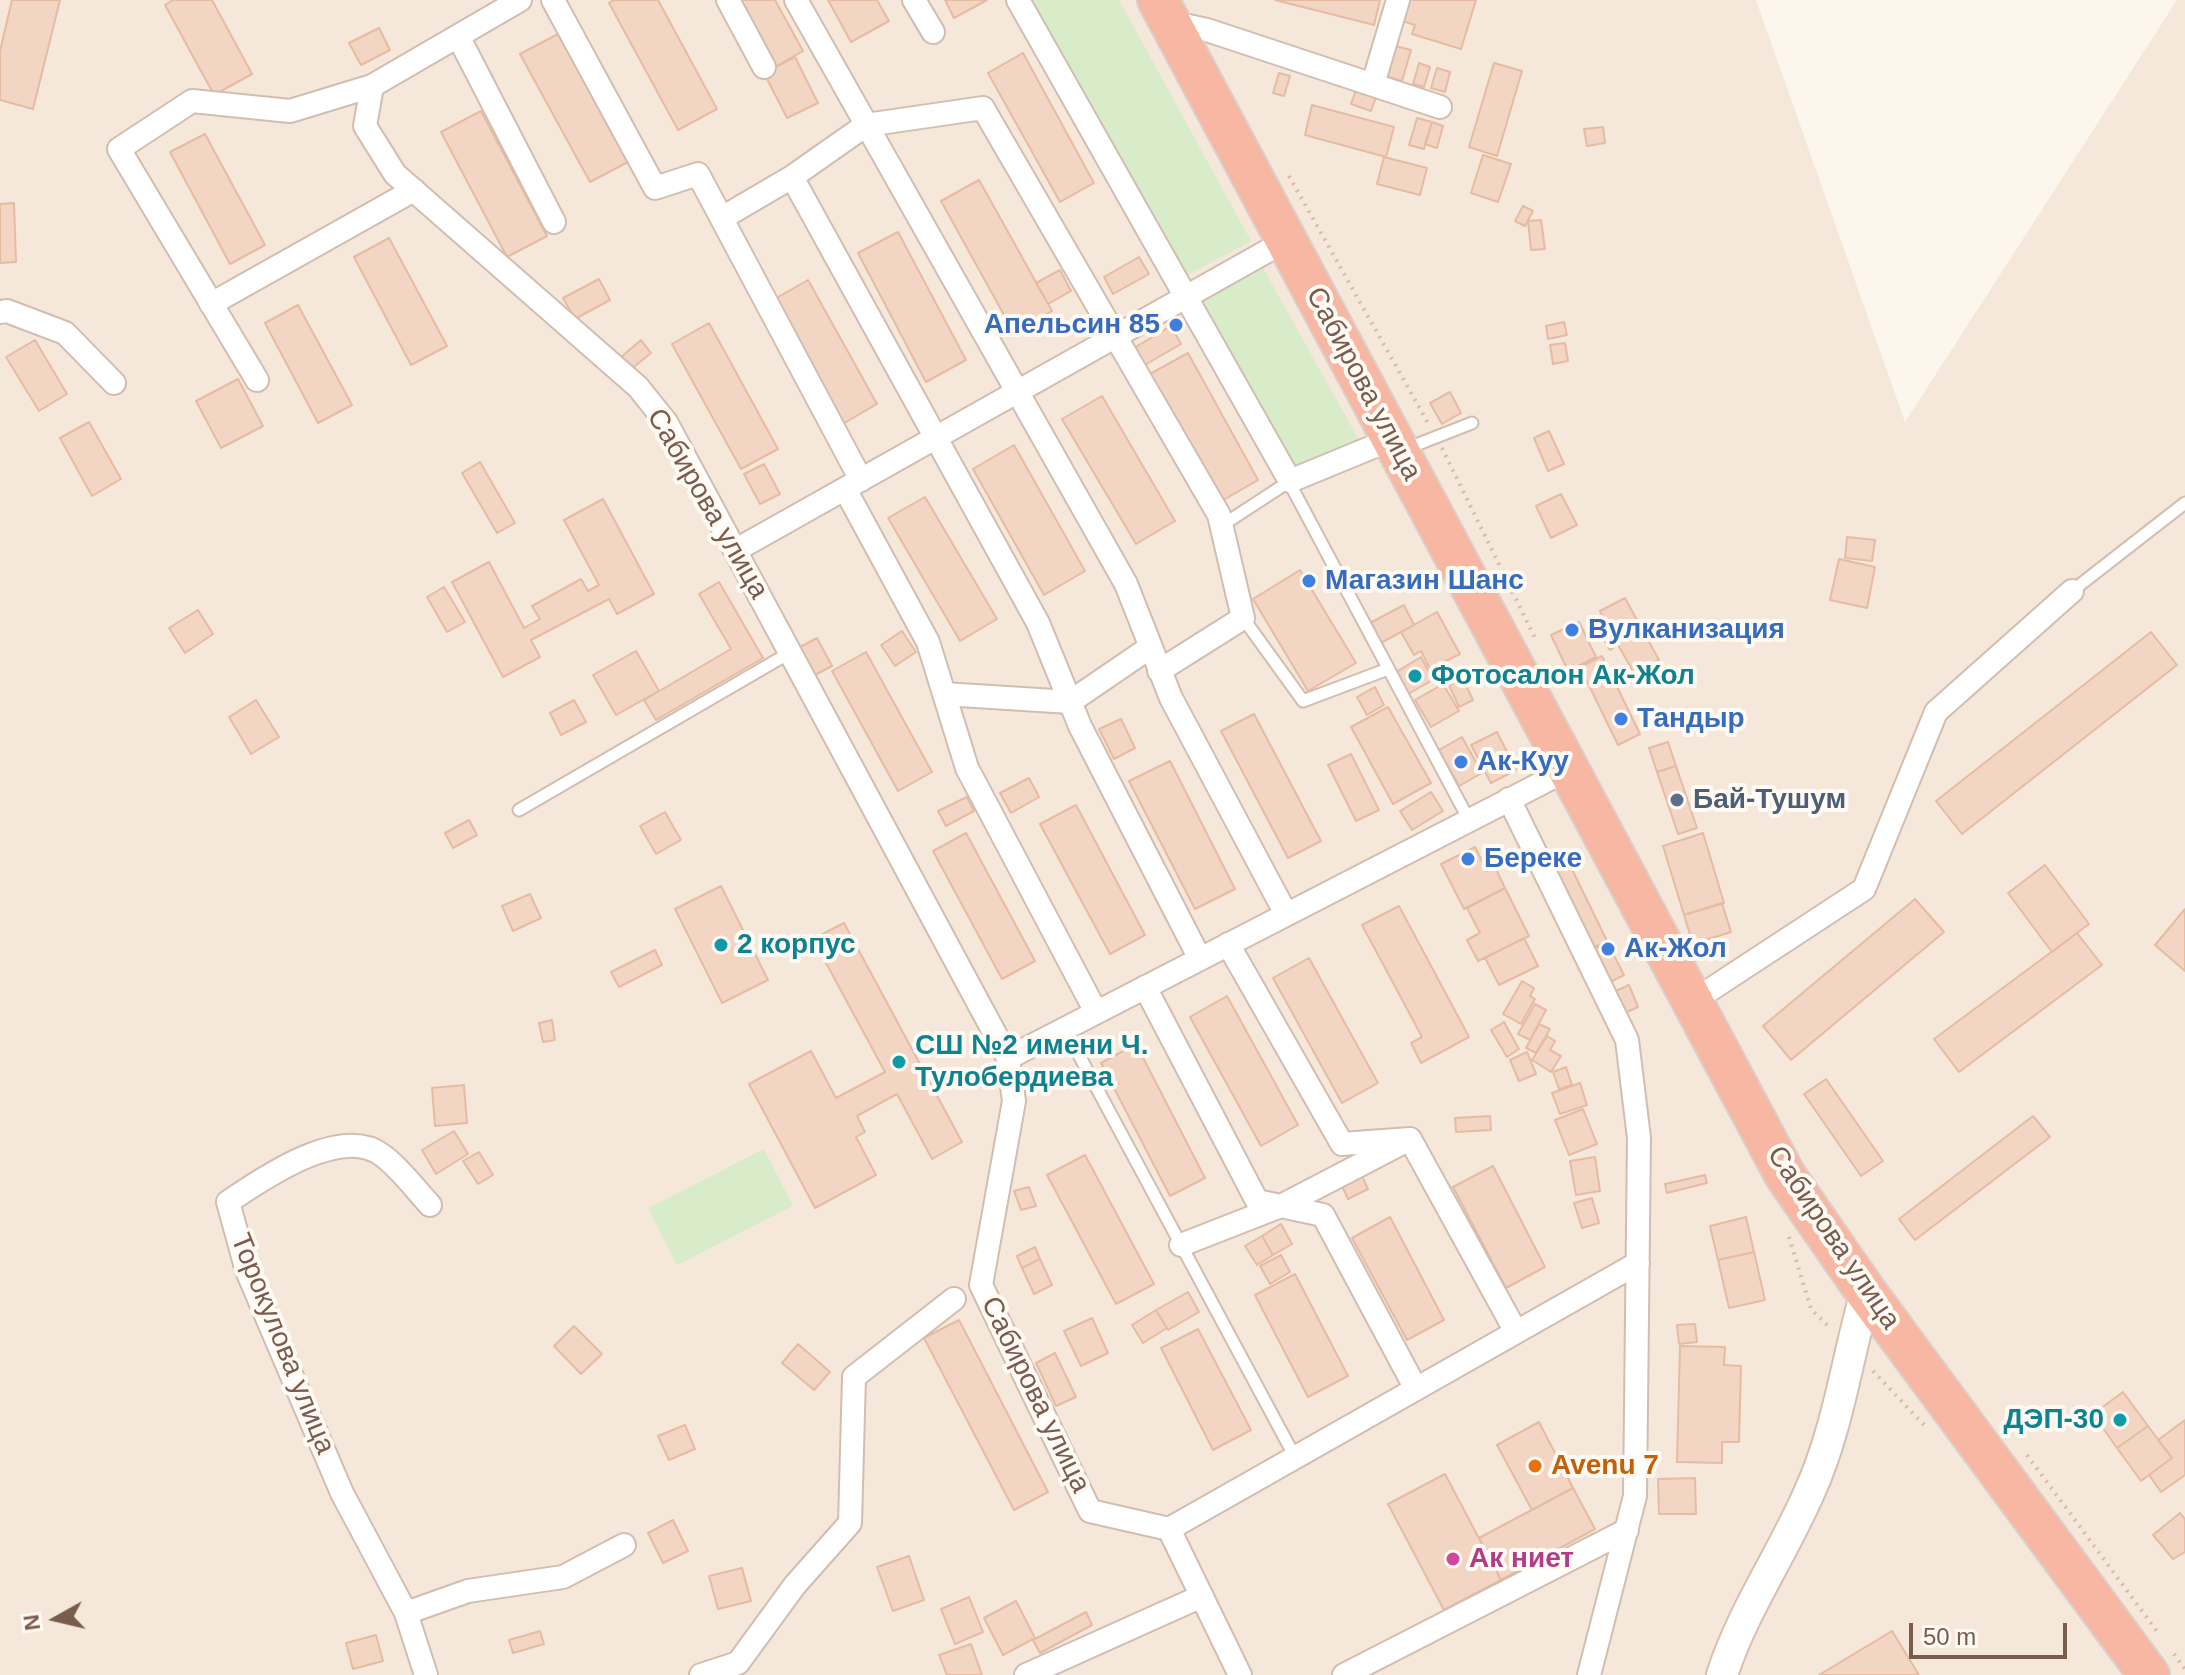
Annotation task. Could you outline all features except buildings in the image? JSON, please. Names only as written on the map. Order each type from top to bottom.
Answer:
[{"type":"highway","name":"Сабирова улица","points":[[1164,11],[1569,769],[1690,1003],[1785,1175],[1866,1292],[2149,1675]]},
{"type":"main road","points":[[1722,1675],[1734,1638],[1810,1492],[1828,1442],[1866,1292]]},
{"type":"street","points":[[257,380],[119,149],[192,101],[290,111],[372,86],[520,0]]},
{"type":"street","points":[[553,0],[655,188],[698,174],[722,218],[928,642],[967,768],[1096,1012]]},
{"type":"street","points":[[728,0],[764,67]]},
{"type":"street","points":[[796,0],[1126,584],[1159,671],[1286,914]]},
{"type":"street","points":[[914,0],[933,32]]},
{"type":"street","points":[[1018,0],[1289,482],[1396,445]]},
{"type":"street","points":[[1373,84],[1398,0]]},
{"type":"street","points":[[1164,11],[1440,107]]},
{"type":"street","points":[[458,36],[554,222]]},
{"type":"street","name":"Сабирова улица","points":[[372,86],[365,126],[395,174],[638,387],[666,422],[1008,1058],[1014,1101],[981,1285],[1090,1511],[1169,1529]]},
{"type":"street","points":[[722,218],[792,177],[866,125],[983,108],[1219,515],[1243,618],[1159,671]]},
{"type":"street","points":[[792,177],[1038,623],[1070,702],[1200,959]]},
{"type":"street","points":[[211,304],[414,190]]},
{"type":"street","points":[[736,550],[1287,240]]},
{"type":"street","points":[[0,312],[7,311],[65,333],[114,383]]},
{"type":"street","points":[[1690,1003],[1864,889],[1936,712],[2072,591]]},
{"type":"street","points":[[944,694],[1070,702],[1149,648]]},
{"type":"street","points":[[1008,1058],[1569,769]]},
{"type":"street","points":[[1509,799],[1627,1040],[1639,1138],[1635,1496],[1589,1675]]},
{"type":"street","points":[[1228,944],[1342,1144],[1410,1139]]},
{"type":"street","points":[[1145,987],[1257,1201],[1323,1215],[1416,1389]]},
{"type":"street","points":[[1410,1139],[1516,1332]]},
{"type":"street","points":[[1181,1245],[1281,1206],[1410,1139]]},
{"type":"street","name":"Торокулова улица","points":[[426,1675],[406,1613],[342,1493],[247,1271],[228,1202],[296,1158],[348,1146],[381,1153],[430,1205]]},
{"type":"street","points":[[1240,1675],[1169,1529],[1638,1263]]},
{"type":"street","points":[[701,1675],[738,1663],[795,1585],[850,1523],[854,1377],[954,1299]]},
{"type":"street","points":[[1344,1675],[1627,1530]]},
{"type":"street","points":[[406,1613],[468,1591],[563,1577],[624,1545]]},
{"type":"street","points":[[1026,1675],[1202,1596]]},
{"type":"lane","points":[[1396,445],[1436,437],[1472,423]]},
{"type":"lane","points":[[1221,526],[1289,482],[1469,820]]},
{"type":"lane","points":[[2072,591],[2185,503]]},
{"type":"lane","points":[[1243,618],[1303,701],[1388,669]]},
{"type":"lane","points":[[519,810],[791,652]]},
{"type":"lane","points":[[1065,1029],[1295,1457]]},
{"type":"path","points":[[1283,166],[1436,437],[1541,650]]},
{"type":"path","points":[[2027,1455],[2185,1669]]},
{"type":"shaded area","points":[[0,0],[1756,0],[1905,422],[2177,0],[2185,0],[2185,1675],[0,1675]]},
{"type":"green space","points":[[1028,0],[1119,0],[1251,241],[1186,276]]},
{"type":"green space","points":[[1263,268],[1360,442],[1293,468],[1200,299]]},
{"type":"green space","points":[[764,1149],[793,1206],[677,1265],[648,1208]]},
{"type":"place","name":"Апельсин 85","points":[[1176,325]]},
{"type":"place","name":"Магазин Шанс","points":[[1309,581]]},
{"type":"place","name":"Вулканизация","points":[[1572,630]]},
{"type":"place","name":"Фотосалон Ак-Жол","points":[[1415,676]]},
{"type":"place","name":"Тандыр","points":[[1621,719]]},
{"type":"place","name":"Ак-Куу","points":[[1461,762]]},
{"type":"place","name":"Бай-Тушум","points":[[1677,800]]},
{"type":"place","name":"Береке","points":[[1468,859]]},
{"type":"place","name":"2 корпус","points":[[721,945]]},
{"type":"place","name":"Ак-Жол","points":[[1608,949]]},
{"type":"place","name":"СШ №2 имени Ч. Тулобердиева","points":[[899,1062]]},
{"type":"place","name":"ДЭП-30","points":[[2120,1420]]},
{"type":"place","name":"Avenu 7","points":[[1535,1466]]},
{"type":"place","name":"Ак ниет","points":[[1453,1559]]}]
